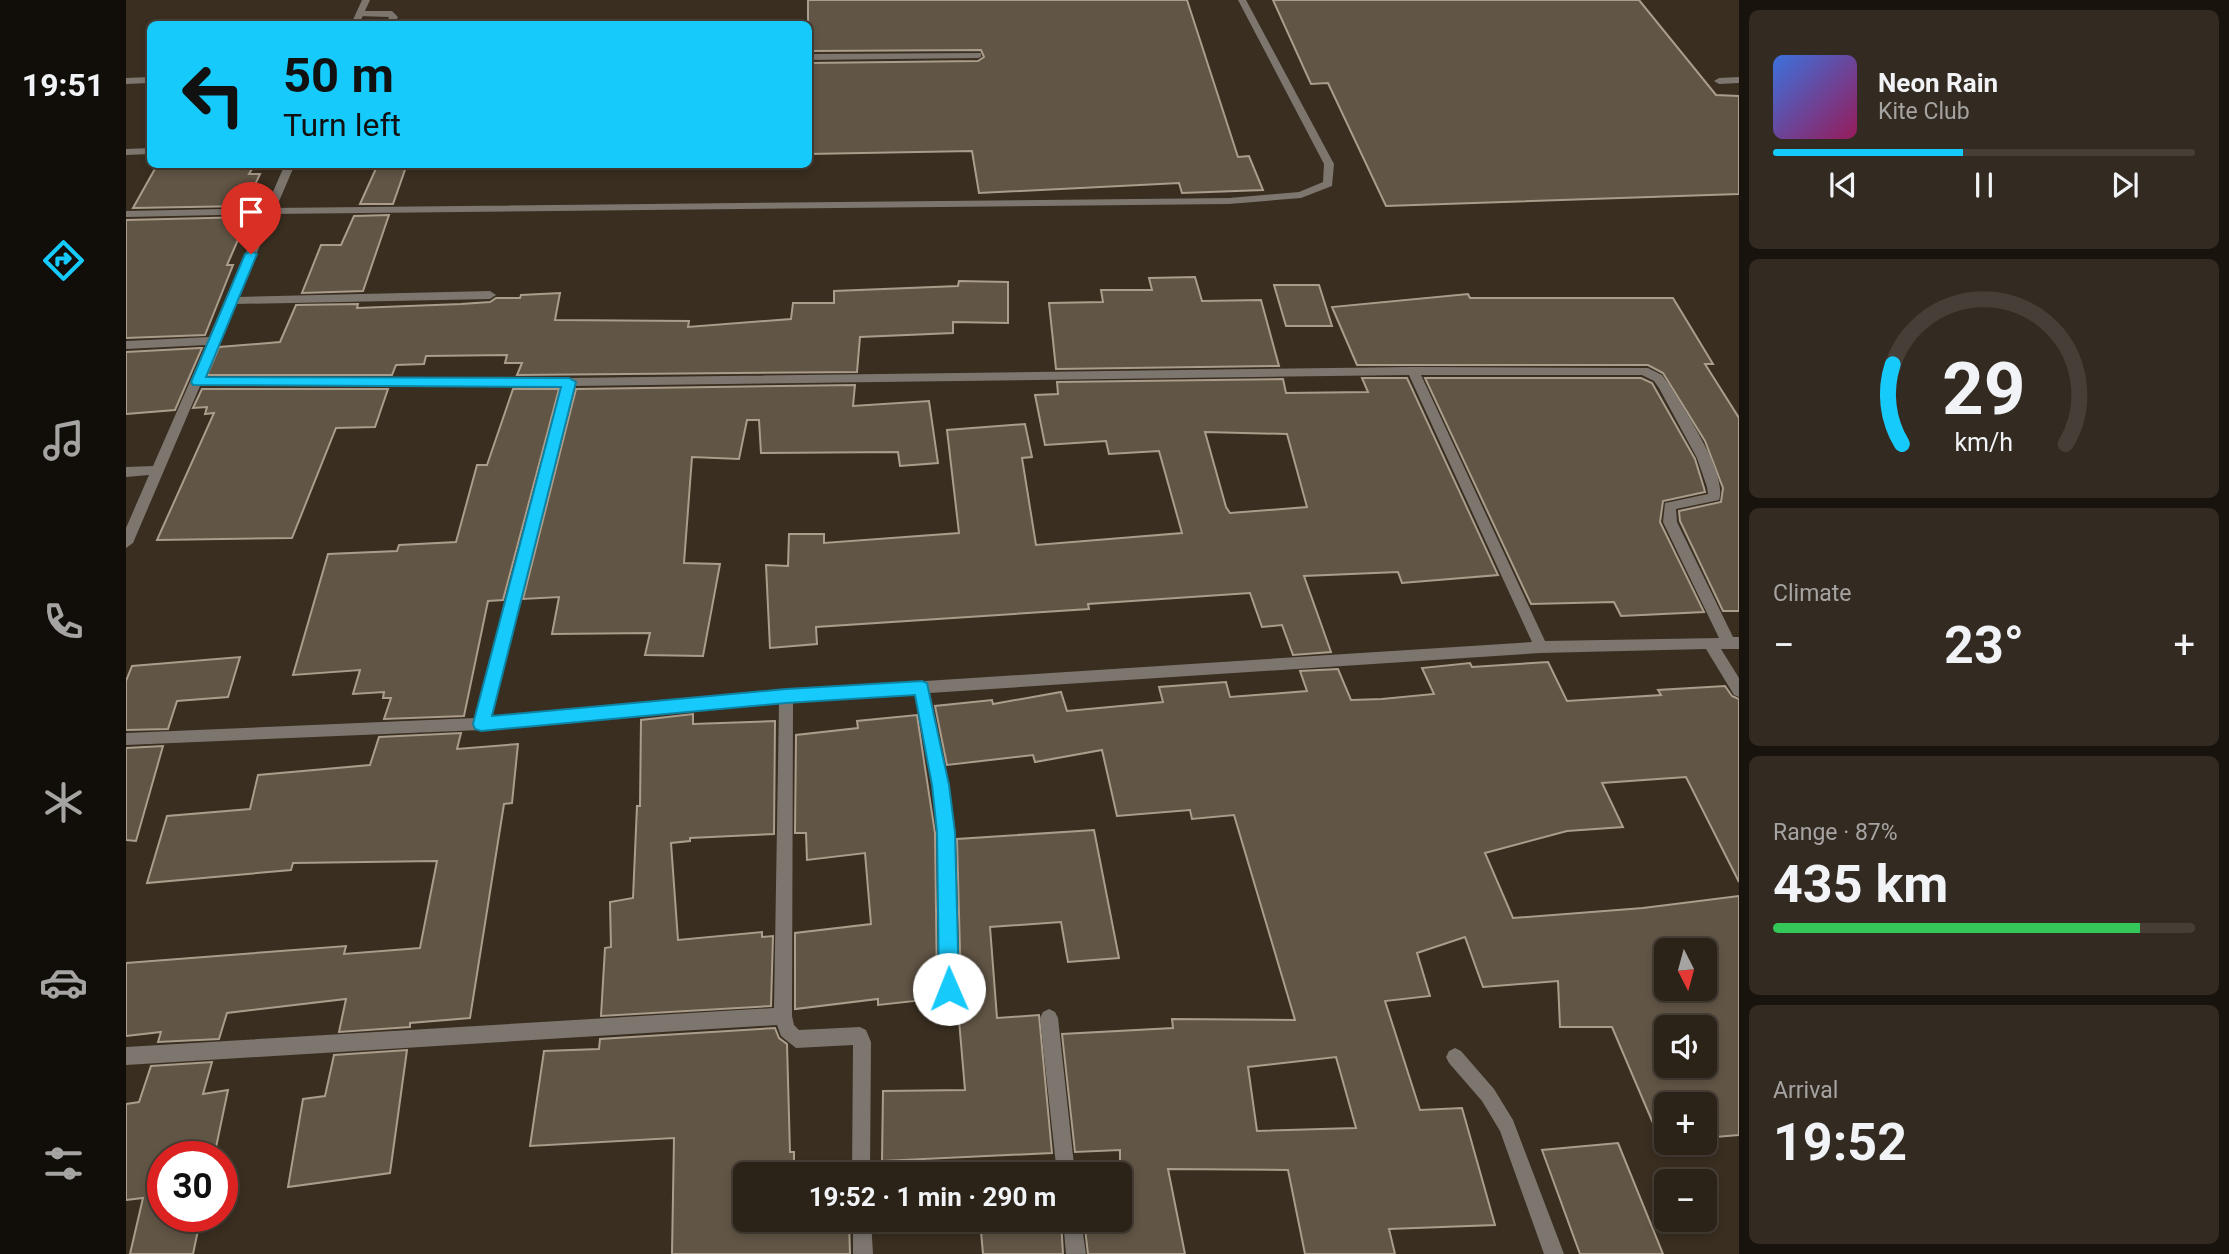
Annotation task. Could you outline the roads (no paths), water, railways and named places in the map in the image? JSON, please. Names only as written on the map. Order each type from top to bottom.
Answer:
[{"type":"street","points":[[356,21],[366,0]]},
{"type":"street","points":[[126,214],[1229,201],[1301,195],[1328,184],[1329,164],[1242,0]]},
{"type":"street","points":[[360,14],[392,14],[394,17],[392,21]]},
{"type":"street","points":[[812,57],[978,55]]},
{"type":"street","points":[[126,81],[147,80]]},
{"type":"street","points":[[1719,81],[1739,80]]},
{"type":"street","points":[[126,152],[147,151]]},
{"type":"street","points":[[126,543],[288,168]]},
{"type":"street","points":[[231,300],[490,295]]},
{"type":"street","points":[[126,345],[214,341]]},
{"type":"street","points":[[126,739],[481,724],[786,696],[1541,647],[1734,643],[1670,522],[1668,511],[1670,506],[1681,502],[1714,497],[1716,488],[1707,465],[1658,378],[1651,373],[1413,371],[569,382],[197,382]]},
{"type":"street","points":[[1413,371],[1541,647]]},
{"type":"street","points":[[481,724],[569,382]]},
{"type":"street","points":[[126,472],[159,470]]},
{"type":"street","points":[[1711,645],[1739,691]]},
{"type":"street","points":[[922,688],[942,791],[946,832],[949,989]]},
{"type":"street","points":[[786,696],[783,1016],[787,1030],[796,1039],[860,1036],[861,1162]]},
{"type":"street","points":[[126,1056],[783,1016]]},
{"type":"street","points":[[1049,1018],[1065,1162]]},
{"type":"street","points":[[1455,1057],[1489,1095],[1507,1125],[1554,1254]]},
{"type":"street","points":[[862,1232],[863,1254]]},
{"type":"street","points":[[1073,1232],[1076,1254]]}]
